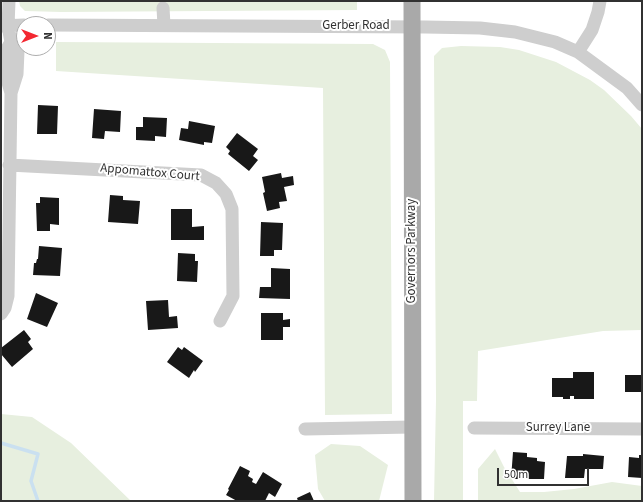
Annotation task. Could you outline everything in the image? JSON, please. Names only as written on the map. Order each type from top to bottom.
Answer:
[{"type":"main road","name":"Governors Parkway","points":[[412,1],[413,501]]},
{"type":"street","points":[[1,314],[8,296],[11,93],[17,74],[18,51],[11,42],[5,26],[9,1]]},
{"type":"street","points":[[578,52],[592,30],[600,1]]},
{"type":"street","points":[[163,8],[164,25]]},
{"type":"street","points":[[5,26],[16,25]]},
{"type":"street","name":"Gerber Road","points":[[56,25],[480,28],[515,32],[555,42],[578,52],[627,88],[642,105]]},
{"type":"street","name":"Appomattox Court","points":[[9,165],[201,176],[216,183],[226,194],[232,209],[233,296],[220,321]]},
{"type":"street","points":[[305,429],[412,427]]},
{"type":"street","name":"Surrey Lane","points":[[474,428],[642,429]]},
{"type":"green space","points":[[19,1],[357,1],[357,10],[61,12],[25,11],[20,6]]},
{"type":"green space","points":[[56,42],[373,44],[385,50],[390,62],[392,414],[325,415],[323,88],[56,71]]},
{"type":"green space","points":[[461,46],[500,47],[519,50],[556,62],[590,80],[604,90],[642,129],[642,330],[603,331],[478,351],[477,401],[463,401],[463,501],[434,501],[436,400],[434,56],[442,48]]},
{"type":"green space","points":[[1,414],[32,417],[71,443],[131,501],[1,501]]},
{"type":"green space","points":[[331,444],[360,446],[388,465],[379,501],[325,501],[318,489],[315,455]]},
{"type":"green space","points":[[495,449],[504,467],[520,492],[544,492],[574,489],[612,482],[642,486],[642,501],[478,501],[478,469]]},
{"type":"building","points":[[38,105],[58,106],[57,134],[37,134]]},
{"type":"building","points":[[94,109],[121,111],[120,132],[105,131],[104,139],[92,138]]},
{"type":"building","points":[[143,117],[167,118],[166,137],[155,136],[155,141],[136,140],[136,127],[143,127]]},
{"type":"building","points":[[189,121],[215,126],[212,143],[204,142],[204,145],[179,140],[181,128],[188,129]]},
{"type":"building","points":[[237,133],[258,149],[253,156],[258,160],[249,171],[228,154],[230,151],[226,147]]},
{"type":"building","points":[[281,173],[282,178],[293,176],[294,185],[284,187],[287,201],[279,202],[280,208],[267,211],[263,193],[265,192],[262,177]]},
{"type":"building","points":[[110,195],[123,196],[123,200],[140,201],[138,224],[108,222]]},
{"type":"building","points":[[40,197],[59,198],[59,225],[50,224],[50,231],[37,231],[36,203],[40,203]]},
{"type":"building","points":[[171,209],[192,209],[192,227],[204,226],[204,240],[171,240]]},
{"type":"building","points":[[261,222],[283,223],[282,250],[274,250],[274,256],[260,256]]},
{"type":"building","points":[[39,246],[62,248],[60,276],[33,275],[34,263],[36,263],[38,259]]},
{"type":"building","points":[[178,253],[195,254],[195,261],[198,261],[197,282],[177,281]]},
{"type":"building","points":[[271,268],[290,269],[290,299],[259,298],[260,287],[271,287]]},
{"type":"building","points":[[36,293],[58,303],[47,327],[27,319]]},
{"type":"building","points":[[168,300],[169,317],[177,316],[178,328],[148,330],[146,301]]},
{"type":"building","points":[[261,313],[283,313],[283,320],[290,319],[290,327],[283,327],[283,340],[261,340]]},
{"type":"building","points":[[24,330],[31,339],[28,342],[33,349],[12,367],[1,354],[1,348]]},
{"type":"building","points":[[178,347],[182,350],[184,347],[203,361],[195,372],[194,370],[189,378],[167,362]]},
{"type":"building","points":[[573,372],[594,372],[594,399],[574,399],[574,396],[570,396],[570,399],[563,399],[563,397],[552,397],[552,378],[573,378]]},
{"type":"building","points":[[625,375],[642,375],[642,392],[625,392]]},
{"type":"building","points":[[513,452],[527,453],[527,457],[537,458],[537,461],[545,462],[544,479],[511,479]]},
{"type":"building","points":[[583,454],[604,456],[603,469],[585,469],[584,478],[565,478],[567,456],[583,456]]},
{"type":"building","points":[[639,455],[642,455],[642,478],[628,477],[629,457],[639,458]]},
{"type":"building","points":[[240,466],[250,471],[248,476],[253,479],[252,482],[256,484],[263,472],[282,484],[275,497],[269,493],[265,501],[237,501],[226,495]]},
{"type":"building","points":[[310,492],[314,501],[298,501],[297,498]]},
{"type":"waterway","points":[[1,443],[38,454],[31,481],[38,501]]}]
